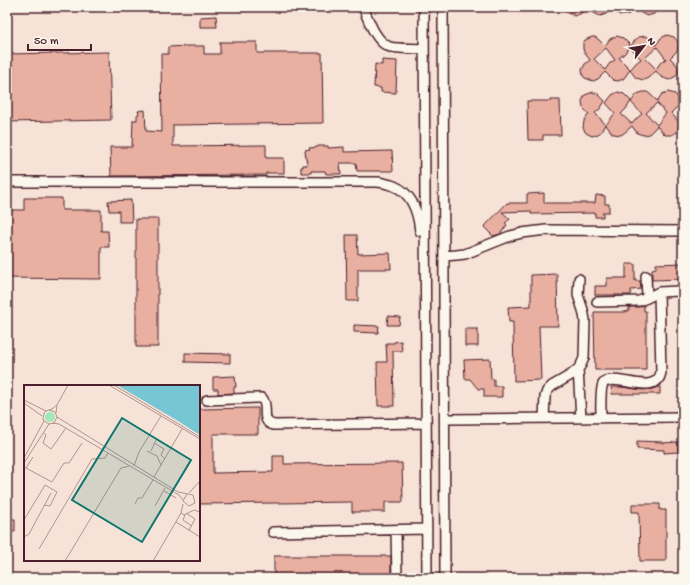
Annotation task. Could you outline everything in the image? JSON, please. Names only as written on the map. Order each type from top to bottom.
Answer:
[{"type":"street","points":[[363,7],[378,38],[384,44],[390,47],[424,49]]},
{"type":"street","points":[[424,7],[427,578]]},
{"type":"street","points":[[443,7],[445,578]]},
{"type":"street","points":[[7,182],[378,182],[393,185],[404,191],[412,200],[420,227],[425,274]]},
{"type":"street","points":[[444,256],[466,254],[510,236],[533,231],[683,231]]},
{"type":"street","points":[[646,276],[647,298]]},
{"type":"street","points":[[544,418],[545,397],[547,391],[552,386],[571,375],[583,362],[585,354],[585,320],[578,295],[579,279]]},
{"type":"street","points":[[597,302],[634,301],[647,298],[659,292],[679,291]]},
{"type":"street","points":[[601,418],[603,383],[612,380],[650,384],[656,382],[660,378],[659,292]]},
{"type":"street","points":[[578,369],[581,418]]},
{"type":"street","points":[[207,400],[262,398],[265,402],[266,420],[269,424],[274,425],[426,423]]},
{"type":"street","points":[[445,419],[683,417]]},
{"type":"street","points":[[273,532],[427,529]]},
{"type":"street","points":[[396,530],[397,578]]},
{"type":"building","points":[[563,7],[589,7],[580,14],[574,16],[568,13]]},
{"type":"building","points":[[589,7],[636,7],[626,15],[620,15],[613,8],[606,14],[600,16],[594,13]]},
{"type":"building","points":[[636,7],[659,7],[654,14],[647,16],[641,13]]},
{"type":"building","points":[[216,16],[217,27],[200,27],[200,17]]},
{"type":"building","points":[[667,35],[674,37],[678,42],[678,49],[670,58],[678,67],[678,73],[669,80],[661,77],[656,71],[644,80],[636,78],[630,70],[641,59],[630,47],[639,37],[646,36],[656,45],[661,38]],"holes":[[[657,47],[666,59],[661,62],[656,69],[645,58]]]},
{"type":"building","points":[[617,36],[623,38],[630,45],[625,53],[619,58],[630,69],[625,77],[618,81],[613,80],[605,72],[598,79],[593,81],[585,78],[582,70],[585,64],[590,60],[584,52],[583,43],[585,40],[595,37],[605,46],[610,39]],"holes":[[[606,48],[615,60],[610,63],[605,70],[594,59]]]},
{"type":"building","points":[[220,42],[257,42],[257,53],[322,53],[323,123],[173,125],[173,146],[266,145],[266,158],[284,158],[284,173],[266,173],[266,175],[111,176],[110,147],[132,147],[133,120],[137,120],[137,115],[139,114],[138,111],[145,110],[146,131],[162,132],[161,54],[168,54],[168,47],[204,46],[204,54],[220,54]]},
{"type":"building","points":[[109,52],[111,120],[7,122],[7,54]]},
{"type":"building","points":[[382,60],[397,61],[396,93],[381,92],[381,88],[374,87],[375,64],[382,65]]},
{"type":"building","points":[[593,92],[598,94],[605,101],[600,109],[595,113],[605,124],[601,132],[592,136],[586,133],[583,128],[584,121],[589,114],[583,108],[582,101],[585,95]]},
{"type":"building","points":[[618,92],[624,94],[631,101],[621,114],[632,124],[642,114],[631,102],[637,94],[647,92],[657,101],[662,94],[668,92],[675,94],[679,99],[679,105],[671,113],[679,122],[677,132],[672,135],[665,135],[657,126],[649,134],[643,135],[637,133],[632,126],[621,135],[612,133],[606,125],[615,113],[606,103],[612,95]],"holes":[[[657,103],[666,113],[657,125],[646,113]]]},
{"type":"building","points":[[560,100],[561,135],[543,135],[543,140],[528,140],[527,101]]},
{"type":"building","points":[[318,146],[328,146],[328,148],[344,147],[344,152],[392,151],[393,171],[357,171],[356,163],[340,163],[341,174],[326,174],[325,171],[301,173],[301,167],[303,167],[303,165],[307,165],[305,150]]},
{"type":"building","points":[[544,193],[544,203],[595,203],[596,195],[605,196],[605,204],[609,204],[609,212],[603,212],[603,217],[595,217],[595,213],[531,214],[531,211],[502,212],[510,219],[505,223],[507,225],[500,234],[493,236],[484,227],[507,203],[527,203],[527,194]]},
{"type":"building","points":[[24,198],[62,198],[62,210],[101,210],[101,231],[108,231],[109,247],[101,247],[101,279],[7,278],[7,210],[24,210]]},
{"type":"building","points":[[131,200],[132,222],[119,222],[119,211],[109,211],[108,201]]},
{"type":"building","points":[[136,219],[158,219],[158,347],[136,347]]},
{"type":"building","points":[[346,235],[357,235],[358,254],[390,253],[391,269],[358,269],[358,301],[347,301]]},
{"type":"building","points":[[683,263],[683,279],[652,280],[652,269],[656,268],[656,264]]},
{"type":"building","points":[[626,264],[635,264],[635,281],[640,281],[641,289],[631,290],[631,295],[595,295],[595,286],[607,286],[607,278],[626,278]]},
{"type":"building","points":[[557,274],[558,326],[539,326],[541,380],[514,381],[513,322],[509,322],[508,307],[531,306],[531,275]]},
{"type":"building","points":[[644,305],[644,311],[646,311],[646,370],[595,370],[594,312],[626,312],[629,311],[629,307],[639,307]]},
{"type":"building","points":[[388,316],[400,317],[399,325],[387,325]]},
{"type":"building","points":[[354,325],[379,326],[378,333],[354,332]]},
{"type":"building","points":[[465,329],[478,329],[478,346],[465,346]]},
{"type":"building","points":[[401,341],[402,351],[393,351],[394,406],[378,406],[377,362],[387,362],[386,343]]},
{"type":"building","points":[[185,353],[230,354],[230,363],[185,362]]},
{"type":"building","points":[[490,359],[491,379],[494,379],[494,386],[502,386],[502,397],[484,397],[484,389],[478,389],[470,379],[465,379],[464,360]]},
{"type":"building","points":[[235,376],[236,387],[234,387],[234,393],[218,394],[218,389],[213,389],[213,377]]},
{"type":"building","points":[[611,387],[643,390],[660,387],[660,394],[612,394]]},
{"type":"building","points":[[258,408],[258,434],[213,434],[213,473],[273,472],[273,456],[284,456],[284,464],[402,463],[403,502],[385,502],[385,512],[352,512],[352,502],[200,504],[200,409]]},
{"type":"building","points":[[637,441],[662,443],[678,442],[678,452],[664,453],[664,450],[637,449]]},
{"type":"building","points":[[632,504],[660,504],[660,510],[666,510],[666,561],[640,561],[639,512],[632,512]]},
{"type":"building","points":[[7,519],[15,519],[15,532],[7,532]]},
{"type":"building","points":[[274,556],[391,556],[391,578],[274,578]]}]
